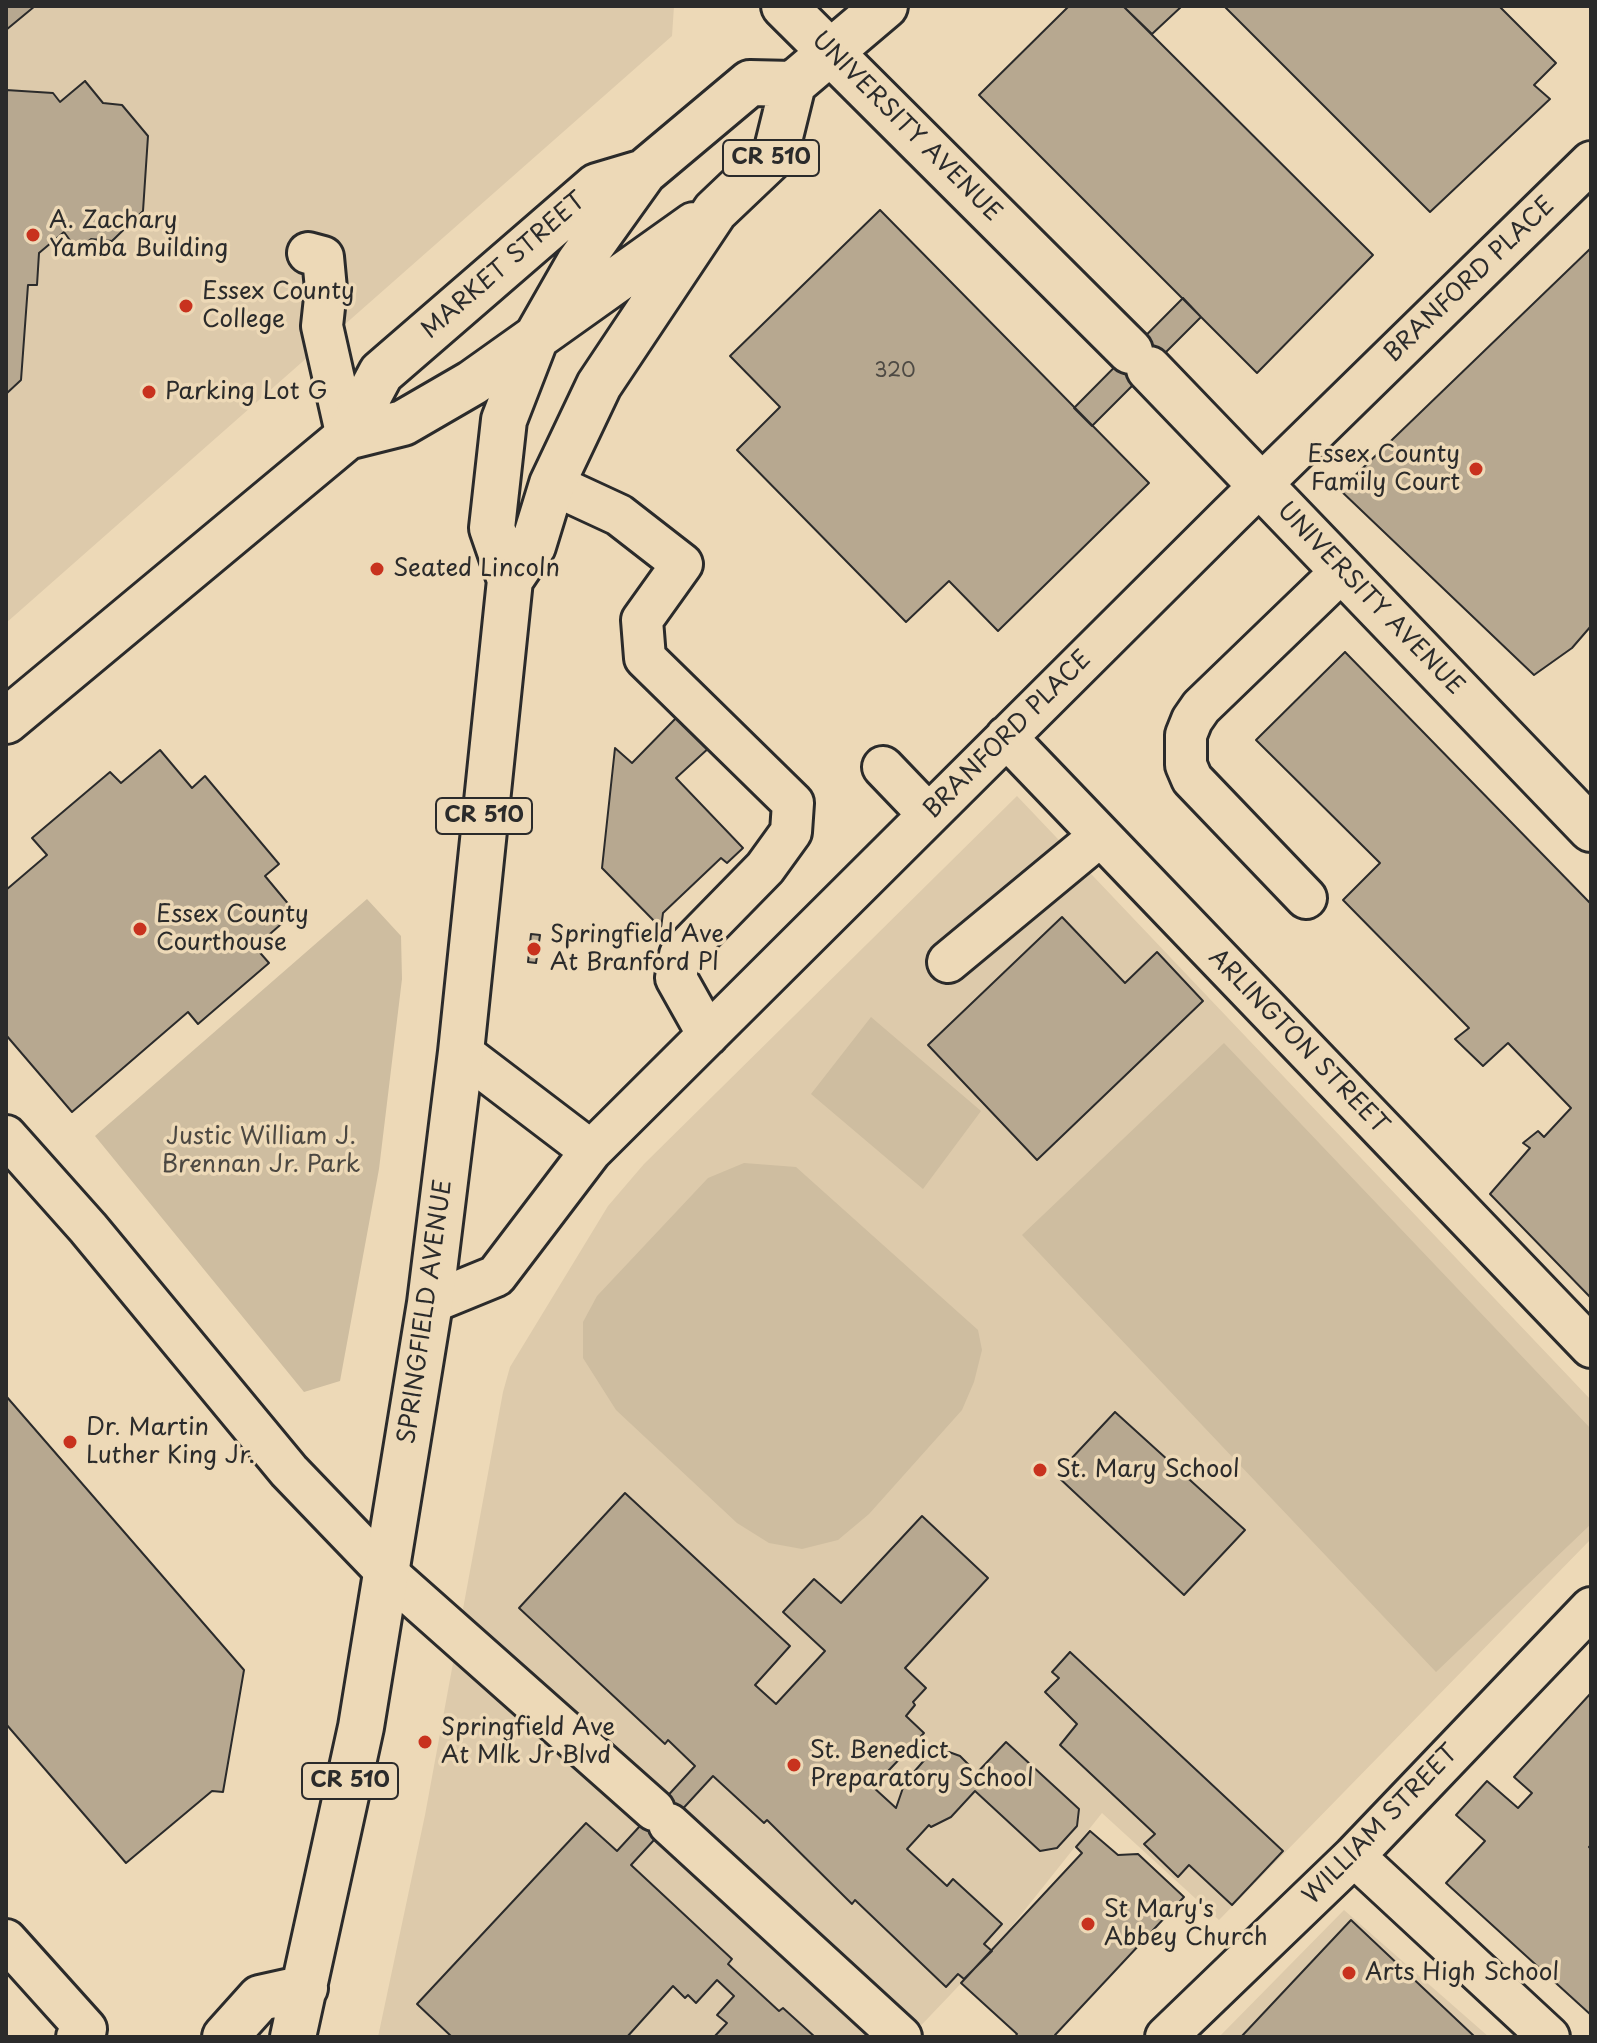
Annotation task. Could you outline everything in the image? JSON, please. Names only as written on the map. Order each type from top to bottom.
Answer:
[{"type":"main road","name":"UNIVERSITY AVENUE","points":[[784,6],[1139,360],[1591,829]]},
{"type":"main road","points":[[793,84],[885,6]]},
{"type":"main road","name":"MARKET STREET","points":[[6,721],[347,437],[381,373],[597,186],[644,172],[750,83],[793,84]]},
{"type":"main road","name":"SPRINGFIELD AVENUE","points":[[510,580],[533,546],[552,484],[599,385],[715,211],[776,153],[793,84]]},
{"type":"main road","name":"SPRINGFIELD AVENUE","points":[[293,2037],[361,1727],[430,1303],[461,1052],[510,580],[492,528],[504,420],[535,340],[579,263],[644,172]]},
{"type":"main road","name":"MARKET STREET","points":[[347,437],[403,423],[472,383],[715,211]]},
{"type":"main road","points":[[225,2037],[260,1998],[305,1988]]},
{"type":"street","name":"BRANFORD PLACE","points":[[430,1303],[496,1276],[591,1151],[1260,485],[1591,162]]},
{"type":"street","points":[[308,253],[323,257],[326,289],[322,326],[347,437]]},
{"type":"street","points":[[552,484],[619,515],[682,564],[642,620],[645,658],[793,803],[791,832],[765,868],[680,955],[676,978],[708,1035]]},
{"type":"street","points":[[1306,898],[1192,779],[1186,765],[1186,735],[1201,707],[1343,570]]},
{"type":"street","name":"ARLINGTON STREET","points":[[1006,737],[1591,1347]]},
{"type":"street","points":[[883,767],[928,814]]},
{"type":"street","points":[[948,962],[1100,836]]},
{"type":"street","points":[[461,1052],[591,1151]]},
{"type":"street","points":[[6,1136],[88,1228],[289,1471],[387,1573],[662,1817],[901,2037]]},
{"type":"street","name":"WILLIAM STREET","points":[[1166,2037],[1354,1856],[1591,1608]]},
{"type":"street","points":[[1354,1856],[1549,2037]]},
{"type":"street","points":[[6,1940],[86,2029],[77,2037]]},
{"type":"shaded area","name":"Essex County College","points":[[6,6],[674,6],[672,36],[6,623]]},
{"type":"shaded area","name":"St. Mary School","points":[[1017,796],[1591,1400],[1591,1539],[1219,1920],[1102,1813],[992,1951],[910,2037],[378,2037],[425,1815],[510,1367],[608,1206],[644,1164]]},
{"type":"shaded area","name":"Arts High School","points":[[1344,1910],[1489,2037],[1219,2037]]},
{"type":"green space","name":"Justic William J. Brennan Jr. Park","points":[[367,899],[401,936],[402,979],[379,1169],[340,1381],[304,1392],[95,1136]]},
{"type":"green space","points":[[871,1017],[981,1111],[923,1189],[811,1094]]},
{"type":"green space","points":[[1224,1043],[1591,1429],[1591,1524],[1436,1672],[1022,1235]]},
{"type":"green space","points":[[744,1163],[796,1167],[978,1330],[982,1350],[974,1382],[962,1410],[869,1514],[838,1540],[802,1549],[769,1543],[737,1523],[616,1410],[583,1358],[583,1322],[597,1296],[708,1178]]},
{"type":"building","points":[[6,6],[35,6],[6,30]]},
{"type":"building","points":[[1069,6],[1123,6],[1373,255],[1257,373],[979,95]]},
{"type":"building","points":[[1123,6],[1182,6],[1152,34]]},
{"type":"building","points":[[1224,6],[1499,6],[1556,63],[1534,85],[1550,99],[1430,212]]},
{"type":"building","name":"A. Zachary Yamba Building","points":[[85,81],[103,103],[122,105],[148,136],[143,211],[112,241],[91,239],[77,250],[64,232],[39,253],[37,285],[28,285],[21,380],[6,394],[6,90],[53,93],[60,102]]},
{"type":"building","points":[[880,210],[1149,483],[998,631],[949,581],[906,622],[737,450],[780,407],[730,356]]},
{"type":"building","name":"Essex County Family Court","points":[[1591,248],[1591,626],[1572,648],[1534,675],[1340,490]]},
{"type":"building","points":[[1183,298],[1201,317],[1092,426],[1074,408]]},
{"type":"building","points":[[1345,652],[1591,904],[1591,1298],[1490,1194],[1530,1148],[1523,1143],[1538,1131],[1544,1137],[1571,1108],[1508,1043],[1483,1066],[1455,1039],[1469,1028],[1343,900],[1380,863],[1256,740]]},
{"type":"building","points":[[679,715],[711,746],[676,778],[743,848],[727,863],[721,858],[663,913],[661,928],[602,868],[615,748],[632,763]]},
{"type":"building","name":"Essex County Courthouse","points":[[160,750],[192,788],[205,776],[279,864],[265,876],[295,912],[255,947],[269,963],[198,1024],[188,1012],[72,1112],[6,1035],[6,890],[47,855],[32,838],[110,772],[121,783]]},
{"type":"building","points":[[1062,917],[1125,983],[1157,952],[1203,1001],[1037,1160],[928,1045]]},
{"type":"building","points":[[531,934],[540,935],[536,963],[528,962]]},
{"type":"building","points":[[6,1396],[244,1670],[223,1792],[212,1791],[126,1863],[6,1724]]},
{"type":"building","points":[[1115,1412],[1245,1530],[1184,1595],[1056,1475]]},
{"type":"building","name":"St. Benedict Preparatory School","points":[[625,1493],[790,1646],[755,1685],[776,1704],[825,1651],[783,1612],[814,1579],[841,1603],[922,1516],[988,1578],[905,1668],[926,1688],[913,1702],[915,1705],[906,1716],[924,1733],[873,1787],[896,1808],[905,1782],[928,1756],[949,1752],[960,1756],[969,1765],[973,1777],[1006,1742],[1079,1809],[1077,1826],[1057,1848],[1040,1851],[975,1791],[951,1817],[931,1827],[929,1825],[907,1849],[947,1886],[953,1879],[1002,1924],[984,1944],[992,1951],[964,1979],[958,1974],[946,1987],[855,1900],[852,1904],[767,1820],[764,1823],[713,1776],[631,1865],[732,1959],[728,1964],[779,2011],[783,2008],[815,2037],[714,2037],[727,2023],[717,2015],[734,1996],[717,1980],[696,2003],[688,1995],[685,1998],[673,1986],[627,2037],[452,2037],[417,2004],[586,1823],[617,1851],[695,1766],[668,1740],[665,1744],[519,1608]]},
{"type":"building","points":[[1070,1652],[1283,1851],[1232,1905],[1189,1865],[1178,1877],[1144,1844],[1155,1834],[1060,1745],[1077,1724],[1045,1692],[1059,1678],[1052,1672]]},
{"type":"building","points":[[1591,1693],[1591,2015],[1446,1883],[1485,1841],[1456,1815],[1487,1781],[1518,1808],[1532,1793],[1514,1777]]},
{"type":"building","name":"St Mary's Abbey Church","points":[[1090,1831],[1118,1855],[1138,1854],[1184,1897],[1055,2035],[1057,2037],[1015,2037],[1017,2034],[961,1983],[1082,1853],[1076,1847]]},
{"type":"building","name":"Arts High School","points":[[1351,1920],[1475,2037],[1241,2037]]},
{"type":"place","name":"A. Zachary Yamba Building","points":[[33,235]]},
{"type":"place","name":"Essex County College","points":[[186,306]]},
{"type":"place","name":"Parking Lot G","points":[[149,392]]},
{"type":"place","name":"Essex County Family Court","points":[[1476,469]]},
{"type":"place","name":"Seated Lincoln","points":[[377,569]]},
{"type":"place","name":"Essex County Courthouse","points":[[140,929]]},
{"type":"place","name":"Springfield Ave At Branford Pl","points":[[534,949]]},
{"type":"place","name":"Dr. Martin Luther King Jr.","points":[[70,1442]]},
{"type":"place","name":"St. Mary School","points":[[1040,1470]]},
{"type":"place","name":"Springfield Ave At Mlk Jr Blvd","points":[[425,1742]]},
{"type":"place","name":"St. Benedict Preparatory School","points":[[794,1765]]},
{"type":"place","name":"St Mary's Abbey Church","points":[[1088,1924]]},
{"type":"place","name":"Arts High School","points":[[1349,1973]]}]
